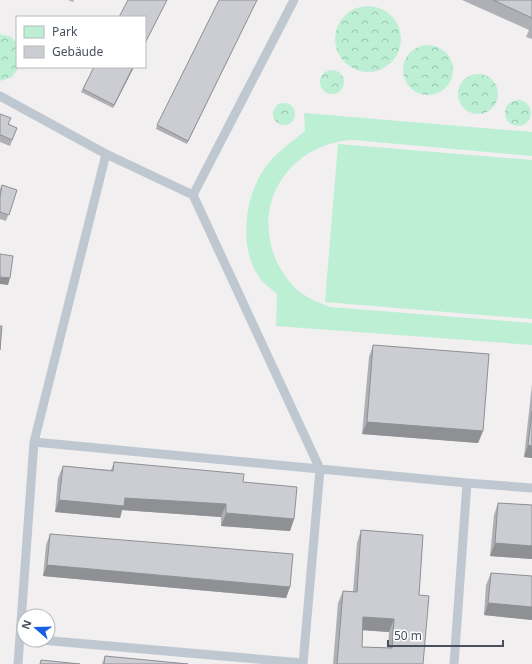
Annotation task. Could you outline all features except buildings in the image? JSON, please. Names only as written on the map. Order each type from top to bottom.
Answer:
[{"type":"lane","points":[[193,195],[294,0]]},
{"type":"lane","points":[[0,96],[106,154],[193,195],[320,469],[303,663],[56,641]]},
{"type":"lane","points":[[24,608],[34,442],[106,154]]},
{"type":"lane","points":[[34,442],[532,488]]},
{"type":"lane","points":[[454,664],[467,483]]},
{"type":"lane","points":[[18,664],[20,648]]},
{"type":"green space","points":[[368,6],[381,9],[391,16],[398,26],[401,39],[398,52],[391,62],[381,69],[368,72],[355,69],[345,62],[338,52],[335,39],[338,26],[345,16],[355,9]]},
{"type":"green space","points":[[0,34],[11,37],[16,42],[16,68],[18,68],[12,77],[0,81]]},
{"type":"green space","points":[[423,45],[433,45],[446,52],[453,65],[453,75],[446,88],[433,95],[423,95],[414,91],[407,84],[403,75],[403,65],[407,56],[414,49]]},
{"type":"green space","points":[[332,70],[341,73],[344,82],[341,91],[332,94],[323,91],[320,82],[323,73]]},
{"type":"green space","points":[[482,74],[489,77],[495,83],[498,94],[497,102],[489,111],[482,114],[474,114],[467,111],[459,102],[458,90],[461,83],[470,75]]},
{"type":"green space","points":[[518,100],[527,104],[531,113],[527,122],[518,126],[509,122],[505,113],[509,104]]},
{"type":"green space","points":[[280,103],[288,103],[295,110],[295,118],[288,125],[280,125],[273,118],[273,110]]},
{"type":"green space","points":[[304,113],[532,132],[532,156],[353,140],[332,143],[313,151],[297,162],[284,177],[274,194],[269,213],[269,234],[274,255],[292,285],[307,297],[318,302],[330,307],[532,323],[532,345],[276,326],[277,294],[264,284],[254,268],[249,254],[246,224],[248,209],[257,181],[264,169],[277,154],[305,131]]},
{"type":"green space","points":[[338,144],[532,160],[532,319],[325,302]]}]
